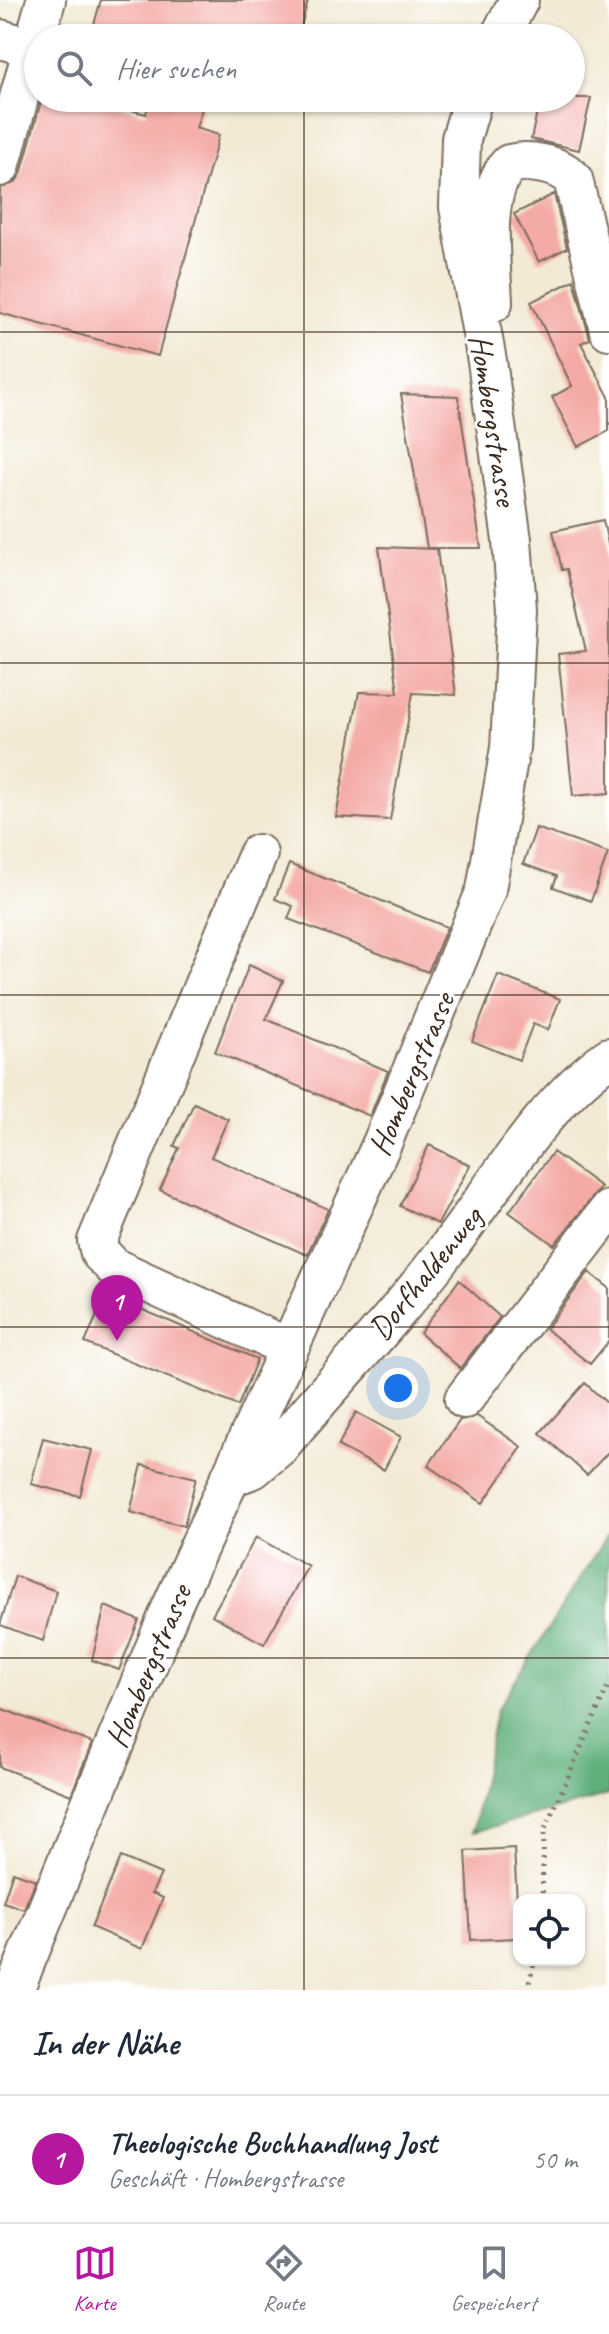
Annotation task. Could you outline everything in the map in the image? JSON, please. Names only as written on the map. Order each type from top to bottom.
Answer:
[{"type":"street","points":[[30,24],[46,0]]},
{"type":"street","points":[[506,24],[519,0]]},
{"type":"street","points":[[0,167],[16,44]]},
{"type":"street","name":"Hombergstrasse","points":[[14,1990],[172,1606],[289,1348],[469,936],[494,855],[514,703],[517,609],[512,540],[487,361],[459,207],[461,139],[469,112]]},
{"type":"street","points":[[487,361],[494,321],[493,203],[503,171],[520,161],[566,171],[573,179],[609,330]]},
{"type":"street","points":[[258,854],[97,1241],[100,1253],[115,1268],[289,1348]]},
{"type":"street","name":"Dorfhaldenweg","points":[[231,1477],[253,1469],[279,1447],[444,1255],[555,1103],[609,1057]]},
{"type":"street","points":[[464,1399],[609,1210]]},
{"type":"path","points":[[542,1894],[544,1831],[609,1684]]},
{"type":"path","points":[[527,1990],[533,1966]]},
{"type":"green space","points":[[609,1533],[609,1795],[473,1832],[496,1711]]},
{"type":"building","points":[[101,0],[308,0],[302,24],[94,24]]},
{"type":"building","points":[[585,98],[591,98],[579,150],[531,139],[537,112],[585,112]]},
{"type":"building","points":[[38,112],[201,112],[196,128],[219,135],[158,356],[0,313],[0,188],[15,183],[21,174]]},
{"type":"building","points":[[554,194],[567,248],[539,262],[514,214]]},
{"type":"building","points":[[574,280],[590,339],[581,343],[609,397],[609,431],[578,447],[552,397],[572,386],[531,302]]},
{"type":"building","points":[[401,394],[458,396],[481,548],[427,548]]},
{"type":"building","points":[[603,520],[609,549],[609,793],[573,796],[558,654],[586,651],[567,569],[562,570],[553,531]]},
{"type":"building","points":[[379,547],[437,549],[456,695],[413,693],[390,820],[336,817],[359,692],[398,693]]},
{"type":"building","points":[[536,828],[608,853],[591,901],[553,887],[557,876],[523,864]]},
{"type":"building","points":[[289,864],[447,927],[428,972],[288,919],[293,906],[275,899]]},
{"type":"building","points":[[249,965],[283,981],[266,1019],[388,1071],[370,1116],[215,1052]]},
{"type":"building","points":[[498,975],[560,999],[548,1030],[533,1024],[519,1060],[472,1041]]},
{"type":"building","points":[[194,1103],[228,1119],[211,1157],[328,1209],[307,1255],[160,1190],[179,1148],[174,1146]]},
{"type":"building","points":[[429,1145],[470,1165],[438,1224],[400,1206]]},
{"type":"building","points":[[553,1152],[601,1187],[554,1245],[509,1212]]},
{"type":"building","points":[[589,1272],[609,1288],[609,1341],[590,1364],[546,1329]]},
{"type":"building","points":[[459,1280],[500,1317],[460,1368],[420,1333]]},
{"type":"building","points":[[106,1294],[257,1359],[238,1406],[85,1343]]},
{"type":"building","points":[[585,1383],[609,1405],[609,1451],[587,1475],[540,1433]]},
{"type":"building","points":[[356,1412],[401,1437],[384,1470],[338,1446]]},
{"type":"building","points":[[477,1416],[522,1447],[483,1503],[428,1466],[460,1420]]},
{"type":"building","points":[[43,1438],[92,1450],[80,1496],[31,1484]]},
{"type":"building","points":[[142,1465],[196,1478],[184,1526],[130,1512]]},
{"type":"building","points":[[256,1537],[308,1566],[264,1644],[212,1615]]},
{"type":"building","points":[[15,1576],[56,1591],[43,1641],[0,1625]]},
{"type":"building","points":[[105,1606],[139,1620],[119,1670],[92,1660]]},
{"type":"building","points":[[0,1708],[92,1743],[71,1795],[0,1767]]},
{"type":"building","points":[[514,1848],[517,1894],[513,1894],[513,1938],[471,1940],[466,1851]]},
{"type":"building","points":[[121,1857],[161,1874],[152,1893],[163,1898],[142,1949],[91,1927]]},
{"type":"building","points":[[13,1872],[36,1880],[24,1909],[3,1902]]},
{"type":"place","name":"Theologische Buchhandlung Jost","points":[[117,1341]]}]
